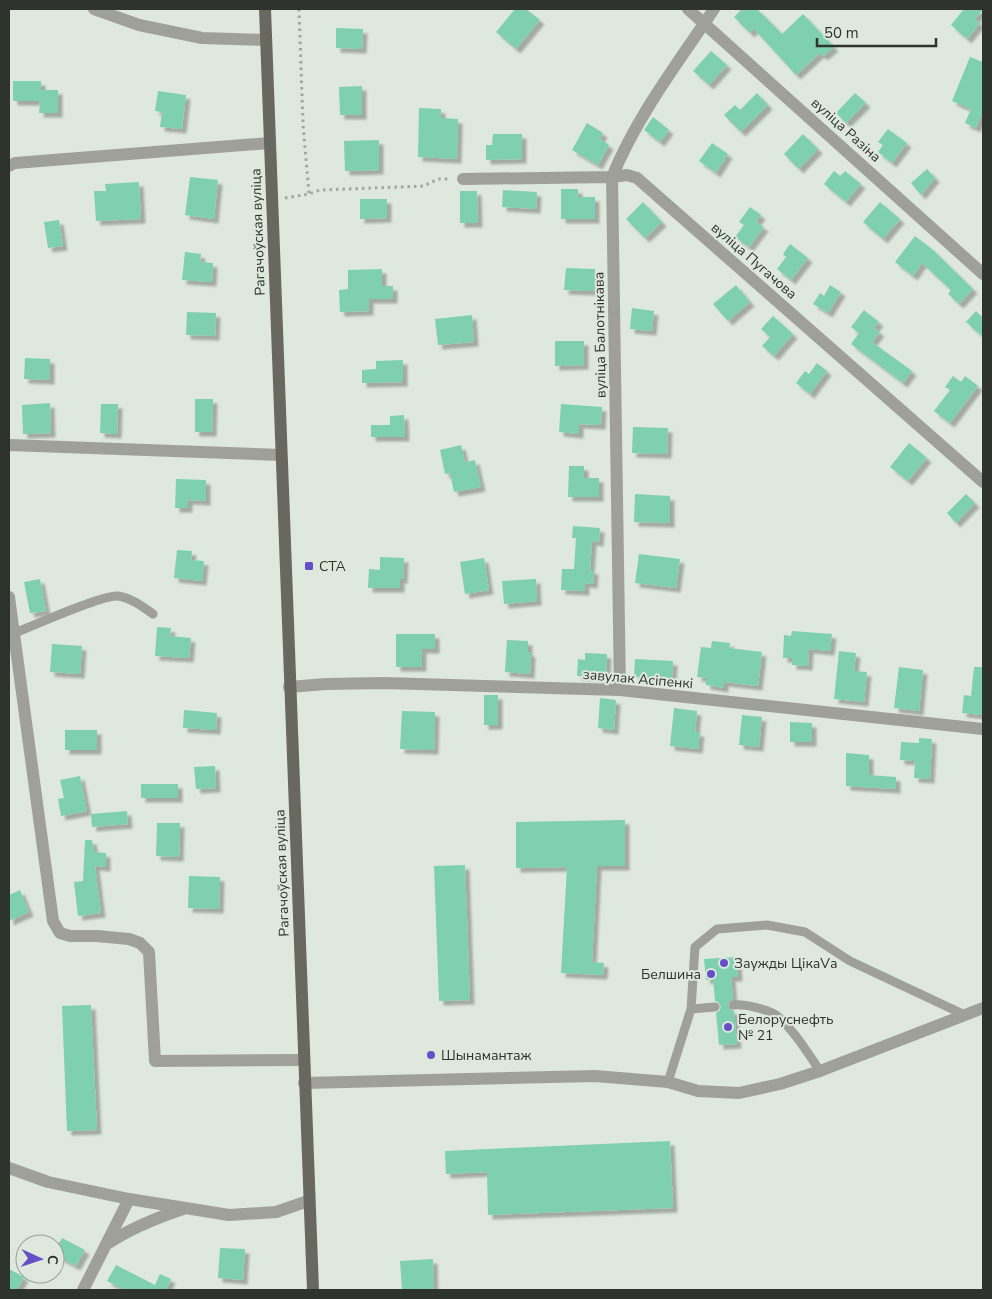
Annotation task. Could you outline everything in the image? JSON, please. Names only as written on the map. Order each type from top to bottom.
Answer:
[{"type":"main road","name":"Рагачоўская вуліца","points":[[265,9],[312,1290]]},
{"type":"street","points":[[94,9],[139,25],[202,38],[266,40]]},
{"type":"street","name":"вуліца Разіна","points":[[688,9],[983,274]]},
{"type":"street","name":"вуліца Балотнікава","points":[[620,690],[612,177],[624,149],[656,94],[714,9]]},
{"type":"street","points":[[12,164],[270,143]]},
{"type":"street","name":"вуліца Пугачова","points":[[463,179],[612,177],[627,175],[637,178],[983,482]]},
{"type":"street","points":[[9,445],[281,455]]},
{"type":"street","points":[[9,597],[53,921],[60,932],[70,936],[129,939],[140,943],[149,952],[155,1061],[304,1060]]},
{"type":"street","name":"завулак Асіпенкі","points":[[289,687],[385,683],[620,690],[983,729]]},
{"type":"street","points":[[304,1084],[595,1076],[668,1082],[698,1091],[739,1093],[780,1084],[820,1071],[983,1008]]},
{"type":"street","points":[[9,1168],[48,1182],[129,1199],[229,1216],[276,1212],[308,1202]]},
{"type":"street","points":[[83,1290],[129,1199]]},
{"type":"street","points":[[107,1244],[127,1231],[155,1218],[186,1208]]},
{"type":"lane","points":[[15,633],[89,604],[116,596],[137,603],[153,614]]},
{"type":"lane","points":[[668,1082],[691,1009],[694,947],[717,929],[767,925],[805,932],[850,961],[965,1016]]},
{"type":"lane","points":[[734,1005],[743,1004],[774,1014],[801,1042],[820,1071]]},
{"type":"lane","points":[[691,1009],[715,1007]]},
{"type":"path","points":[[299,9],[303,124],[309,194]]},
{"type":"path","points":[[272,201],[320,190],[424,186],[438,179],[463,179]]},
{"type":"building","points":[[515,9],[526,9],[540,20],[516,49],[496,32]]},
{"type":"building","points":[[742,9],[757,9],[782,34],[803,14],[834,47],[823,56],[820,53],[796,75],[754,29],[750,33],[734,17]]},
{"type":"building","points":[[964,9],[983,9],[975,19],[980,23],[967,39],[951,25]]},
{"type":"building","points":[[336,28],[363,29],[362,49],[336,48]]},
{"type":"building","points":[[711,51],[727,65],[709,85],[693,71]]},
{"type":"building","points":[[970,57],[983,62],[983,114],[976,128],[965,123],[971,109],[952,101]]},
{"type":"building","points":[[13,81],[41,81],[41,90],[58,90],[58,113],[39,113],[40,101],[13,101]]},
{"type":"building","points":[[362,86],[362,115],[340,115],[339,87]]},
{"type":"building","points":[[158,91],[186,95],[182,129],[160,127],[162,112],[155,111]]},
{"type":"building","points":[[757,93],[768,105],[741,132],[724,115],[735,105],[740,110]]},
{"type":"building","points":[[855,93],[866,103],[846,123],[836,113]]},
{"type":"building","points":[[419,108],[441,109],[441,118],[458,119],[457,159],[418,157]]},
{"type":"building","points":[[653,117],[669,130],[660,142],[644,130]]},
{"type":"building","points":[[587,123],[603,133],[600,139],[609,145],[598,165],[572,150]]},
{"type":"building","points":[[888,129],[907,143],[892,163],[878,152],[883,145],[878,142]]},
{"type":"building","points":[[493,134],[522,134],[522,159],[486,160],[486,145],[492,145]]},
{"type":"building","points":[[803,134],[818,149],[799,169],[784,154]]},
{"type":"building","points":[[379,140],[379,170],[345,171],[344,141]]},
{"type":"building","points":[[712,143],[728,154],[716,173],[699,161]]},
{"type":"building","points":[[927,169],[935,178],[921,195],[911,183]]},
{"type":"building","points":[[834,171],[840,176],[845,171],[861,184],[846,202],[824,184]]},
{"type":"building","points":[[190,177],[218,180],[214,219],[185,215]]},
{"type":"building","points":[[139,182],[141,219],[96,221],[94,191],[106,191],[105,184]]},
{"type":"building","points":[[561,189],[578,189],[578,197],[595,197],[595,219],[561,219]]},
{"type":"building","points":[[503,190],[537,192],[536,209],[502,207]]},
{"type":"building","points":[[460,191],[477,191],[478,223],[460,223]]},
{"type":"building","points":[[360,199],[387,199],[387,218],[360,219]]},
{"type":"building","points":[[643,202],[662,222],[645,238],[626,219]]},
{"type":"building","points":[[880,202],[900,219],[883,239],[863,222]]},
{"type":"building","points":[[750,207],[761,215],[756,222],[764,227],[749,247],[735,237],[744,225],[739,222]]},
{"type":"building","points":[[59,220],[63,246],[48,248],[44,222]]},
{"type":"building","points":[[915,236],[933,250],[973,289],[959,304],[948,294],[951,290],[922,263],[913,276],[895,262]]},
{"type":"building","points":[[790,244],[808,258],[791,280],[777,269],[786,257],[783,254]]},
{"type":"building","points":[[185,252],[201,254],[200,262],[213,263],[212,282],[182,280]]},
{"type":"building","points":[[566,268],[595,269],[594,291],[564,290]]},
{"type":"building","points":[[382,269],[382,286],[393,286],[393,299],[369,299],[369,311],[340,312],[339,290],[348,289],[348,270]]},
{"type":"building","points":[[736,285],[750,302],[728,321],[713,304]]},
{"type":"building","points":[[830,285],[841,292],[828,313],[813,304],[820,293],[824,296]]},
{"type":"building","points":[[632,308],[654,311],[652,331],[630,329]]},
{"type":"building","points":[[864,310],[879,322],[874,328],[880,332],[872,342],[912,371],[903,383],[851,344],[859,333],[851,327]]},
{"type":"building","points":[[976,311],[983,318],[983,337],[966,322]]},
{"type":"building","points":[[187,312],[216,313],[215,336],[186,335]]},
{"type":"building","points":[[472,315],[474,342],[438,345],[435,319]]},
{"type":"building","points":[[773,316],[793,334],[774,356],[762,346],[770,337],[761,329]]},
{"type":"building","points":[[555,341],[584,341],[584,365],[555,366]]},
{"type":"building","points":[[25,358],[50,359],[50,380],[24,379]]},
{"type":"building","points":[[403,360],[403,382],[362,383],[362,370],[376,369],[376,361]]},
{"type":"building","points":[[817,363],[827,371],[810,394],[796,383],[805,371],[809,374]]},
{"type":"building","points":[[953,376],[961,382],[965,376],[978,386],[950,423],[934,411],[950,390],[945,387]]},
{"type":"building","points":[[195,399],[213,399],[212,432],[195,432]]},
{"type":"building","points":[[50,403],[51,433],[23,434],[22,405]]},
{"type":"building","points":[[101,404],[118,404],[117,434],[100,433]]},
{"type":"building","points":[[561,404],[602,407],[601,425],[579,424],[579,434],[559,432]]},
{"type":"building","points":[[404,415],[405,437],[371,437],[371,425],[390,425],[390,416]]},
{"type":"building","points":[[633,427],[668,428],[667,454],[632,453]]},
{"type":"building","points":[[909,443],[927,458],[908,481],[890,467]]},
{"type":"building","points":[[461,445],[465,462],[475,460],[481,487],[454,492],[450,473],[445,474],[440,450]]},
{"type":"building","points":[[569,466],[584,466],[584,478],[599,478],[599,497],[568,497]]},
{"type":"building","points":[[176,479],[206,480],[206,501],[188,500],[188,508],[175,508]]},
{"type":"building","points":[[635,494],[670,496],[670,523],[634,522]]},
{"type":"building","points":[[966,494],[975,503],[956,523],[947,513]]},
{"type":"building","points":[[573,526],[600,528],[599,542],[592,541],[590,570],[594,570],[593,584],[585,583],[585,591],[561,590],[562,569],[574,569],[576,538],[572,538]]},
{"type":"building","points":[[177,550],[192,551],[191,560],[204,561],[202,581],[174,578]]},
{"type":"building","points":[[639,554],[680,559],[676,588],[635,583]]},
{"type":"building","points":[[380,557],[404,558],[403,579],[400,579],[400,588],[368,588],[369,569],[380,570]]},
{"type":"building","points":[[484,558],[489,590],[465,594],[460,562]]},
{"type":"building","points":[[40,579],[46,611],[30,613],[24,582]]},
{"type":"building","points":[[536,579],[537,601],[504,604],[502,581]]},
{"type":"building","points":[[157,627],[171,628],[170,636],[191,638],[189,658],[155,656]]},
{"type":"building","points":[[792,631],[832,634],[830,651],[809,649],[808,666],[792,665],[792,658],[783,658],[784,635],[791,636]]},
{"type":"building","points":[[396,634],[435,634],[435,649],[422,649],[422,667],[396,667]]},
{"type":"building","points":[[507,640],[528,641],[528,652],[531,653],[530,674],[505,672]]},
{"type":"building","points":[[712,641],[730,643],[729,648],[762,652],[758,686],[724,682],[724,688],[706,685],[706,678],[697,677],[701,647],[711,648]]},
{"type":"building","points":[[52,644],[82,646],[80,674],[50,672]]},
{"type":"building","points":[[839,651],[856,653],[854,671],[867,672],[864,702],[834,699]]},
{"type":"building","points":[[585,653],[607,654],[606,677],[577,676],[578,659],[585,660]]},
{"type":"building","points":[[635,659],[673,661],[672,679],[634,677]]},
{"type":"building","points":[[899,667],[923,670],[919,711],[894,708]]},
{"type":"building","points":[[974,667],[983,667],[983,715],[962,713],[964,695],[971,696]]},
{"type":"building","points":[[484,695],[498,695],[498,725],[484,725]]},
{"type":"building","points":[[600,698],[616,700],[614,730],[598,728]]},
{"type":"building","points":[[674,708],[697,711],[695,732],[700,732],[698,749],[670,746]]},
{"type":"building","points":[[184,710],[217,713],[216,730],[183,728]]},
{"type":"building","points":[[402,711],[435,712],[434,750],[400,749]]},
{"type":"building","points":[[742,715],[762,717],[759,747],[739,745]]},
{"type":"building","points":[[790,722],[812,723],[812,742],[790,742]]},
{"type":"building","points":[[65,730],[97,730],[97,750],[65,750]]},
{"type":"building","points":[[919,738],[932,739],[930,779],[914,778],[915,761],[900,760],[901,742],[919,743]]},
{"type":"building","points":[[846,753],[869,755],[869,775],[896,777],[896,789],[846,786]]},
{"type":"building","points":[[215,766],[216,788],[196,789],[194,767]]},
{"type":"building","points":[[80,776],[87,811],[61,816],[58,799],[64,798],[60,780]]},
{"type":"building","points":[[141,784],[178,784],[178,798],[141,798]]},
{"type":"building","points":[[127,811],[128,824],[92,827],[91,814]]},
{"type":"building","points":[[625,820],[625,866],[597,866],[592,962],[604,963],[603,975],[561,973],[567,867],[516,868],[516,822]]},
{"type":"building","points":[[157,823],[180,823],[179,857],[156,856]]},
{"type":"building","points":[[85,840],[92,840],[94,852],[106,853],[106,867],[95,866],[101,913],[78,916],[74,882],[83,881]]},
{"type":"building","points":[[465,865],[470,1000],[439,1001],[434,866]]},
{"type":"building","points":[[189,876],[220,877],[219,909],[188,908]]},
{"type":"building","points":[[20,890],[29,912],[9,921],[9,895]]},
{"type":"building","points":[[737,957],[738,977],[731,977],[733,999],[728,1005],[729,1009],[734,1011],[737,1044],[719,1045],[716,1013],[720,1010],[721,1006],[715,1001],[713,979],[706,980],[704,959]]},
{"type":"building","points":[[91,1005],[97,1130],[67,1131],[62,1006]]},
{"type":"building","points":[[670,1141],[673,1208],[488,1215],[487,1172],[446,1174],[445,1151]]},
{"type":"building","points":[[65,1240],[85,1250],[76,1266],[65,1260]]},
{"type":"building","points":[[220,1248],[245,1249],[243,1280],[218,1278]]},
{"type":"building","points":[[433,1259],[434,1290],[402,1290],[400,1261]]},
{"type":"building","points":[[116,1265],[155,1285],[160,1274],[171,1279],[166,1290],[126,1290],[107,1281]]},
{"type":"building","points":[[9,1269],[15,1272],[15,1284],[20,1284],[17,1290],[9,1290]]},
{"type":"place","name":"СТА","points":[[309,566]]},
{"type":"place","name":"Заужды ЦікаVа","points":[[724,963]]},
{"type":"place","name":"Белшина","points":[[711,974]]},
{"type":"place","name":"Белоруснефть № 21","points":[[728,1027]]},
{"type":"place","name":"Шынамантаж","points":[[431,1055]]}]
